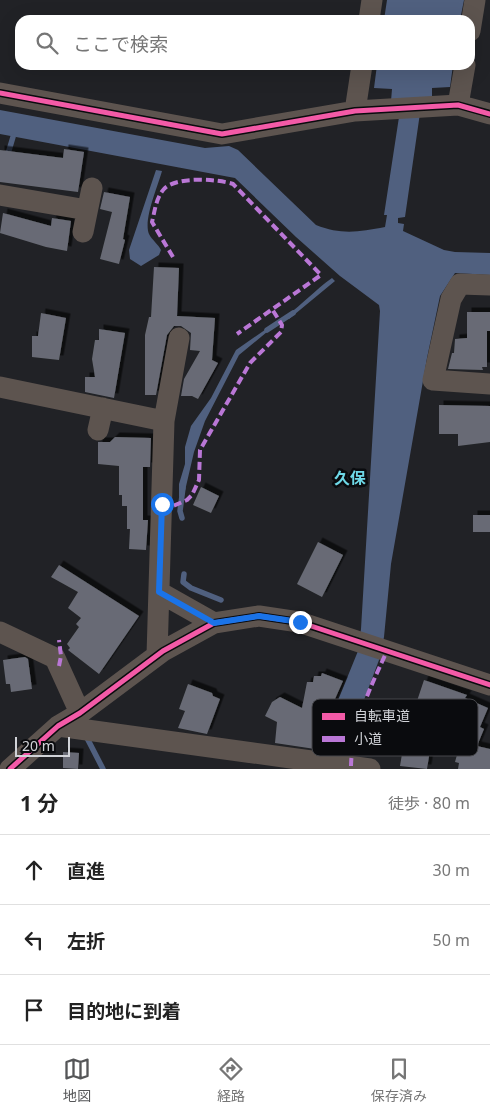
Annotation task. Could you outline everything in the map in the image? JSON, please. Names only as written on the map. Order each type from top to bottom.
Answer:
[{"type":"street","points":[[370,15],[372,0]]},
{"type":"street","points":[[473,15],[475,0]]},
{"type":"street","points":[[355,111],[361,70]]},
{"type":"street","points":[[458,106],[464,70]]},
{"type":"street","points":[[0,93],[222,134],[355,111],[458,106],[490,114]]},
{"type":"street","points":[[83,232],[92,188]]},
{"type":"street","points":[[0,195],[87,210]]},
{"type":"street","points":[[490,285],[460,284],[451,299],[433,380],[490,384]]},
{"type":"street","points":[[157,655],[164,421],[179,338]]},
{"type":"street","points":[[0,387],[164,421]]},
{"type":"street","points":[[98,430],[103,408]]},
{"type":"street","points":[[159,592],[214,623]]},
{"type":"street","points":[[10,769],[58,726],[157,655],[214,623],[259,616],[300,622],[490,685]]},
{"type":"street","points":[[0,632],[55,658],[80,712]]},
{"type":"street","points":[[58,726],[218,759],[370,769]]},
{"type":"water","points":[[387,0],[464,0],[461,15],[385,15]]},
{"type":"water","points":[[376,70],[452,70],[450,87],[432,88],[432,97],[420,113],[405,217],[398,218],[398,223],[404,224],[403,231],[444,250],[490,253],[490,275],[455,273],[440,296],[427,358],[391,564],[384,637],[379,660],[364,699],[339,699],[358,651],[361,629],[379,305],[340,276],[296,237],[235,178],[0,134],[0,110],[205,148],[229,146],[238,150],[316,225],[350,232],[385,227],[387,215],[384,215],[399,117],[391,101],[392,89],[374,88]]},
{"type":"water","points":[[156,170],[162,171],[149,212],[148,228],[150,236],[161,250],[159,255],[141,266],[130,259],[129,250]]},
{"type":"water","points":[[332,278],[335,281],[289,319],[286,316],[320,287]]},
{"type":"water","points":[[272,325],[273,327],[239,355],[205,421],[194,452],[184,495],[179,497],[179,484],[185,464],[185,447],[191,426],[211,398],[236,350]]},
{"type":"water","points":[[324,756],[348,756],[348,765]]},
{"type":"building","points":[[64,149],[84,152],[78,192],[0,182],[0,150],[63,158]]},
{"type":"building","points":[[104,192],[130,197],[123,239],[125,240],[119,264],[100,259],[112,212],[100,209]]},
{"type":"building","points":[[3,213],[51,226],[52,218],[71,221],[67,251],[46,247],[0,233]]},
{"type":"building","points":[[154,267],[179,268],[177,316],[215,318],[212,360],[218,363],[198,399],[192,396],[181,396],[184,379],[200,351],[190,350],[191,333],[181,326],[174,326],[167,335],[156,395],[145,395],[145,335],[149,317],[151,317]]},
{"type":"building","points":[[467,312],[490,312],[490,331],[487,331],[487,367],[482,367],[483,370],[448,369],[452,353],[454,353],[455,339],[467,338]]},
{"type":"building","points":[[41,313],[66,318],[59,360],[32,357],[32,336],[38,336]]},
{"type":"building","points":[[99,329],[125,333],[114,398],[85,392],[85,377],[95,377],[92,359],[95,340],[99,340]]},
{"type":"building","points":[[439,405],[490,406],[490,442],[458,446],[458,434],[439,434]]},
{"type":"building","points":[[115,437],[151,438],[150,467],[143,467],[143,520],[148,520],[146,550],[129,549],[130,529],[127,529],[127,506],[122,506],[122,495],[119,495],[119,466],[98,464],[98,442],[110,442]]},
{"type":"building","points":[[201,487],[219,496],[211,513],[193,505]]},
{"type":"building","points":[[473,515],[490,515],[490,532],[473,532]]},
{"type":"building","points":[[318,542],[343,555],[322,597],[297,584]]},
{"type":"building","points":[[59,565],[139,616],[99,674],[68,650],[70,648],[67,644],[79,627],[76,624],[81,618],[68,608],[78,592],[51,577]]},
{"type":"building","points":[[25,657],[28,659],[32,689],[11,692],[10,684],[6,684],[3,660]]},
{"type":"building","points":[[322,673],[343,681],[335,699],[312,699],[312,749],[275,743],[277,722],[265,716],[272,702],[280,697],[302,708],[307,682],[313,682],[314,676],[321,676]]},
{"type":"building","points":[[424,680],[467,695],[465,698],[467,699],[418,699]]},
{"type":"building","points":[[188,684],[212,693],[213,696],[220,699],[207,734],[178,728],[185,711],[179,709]]},
{"type":"building","points":[[478,704],[488,708],[480,727],[484,729],[478,744]]},
{"type":"building","points":[[478,746],[490,749],[490,769],[458,769],[459,763],[455,762],[457,756],[478,756]]},
{"type":"building","points":[[63,752],[79,753],[78,769],[63,768]]},
{"type":"building","points":[[402,756],[429,756],[427,769],[400,766]]},
{"type":"waterway","points":[[7,157],[13,137]]},
{"type":"waterway","points":[[267,330],[293,313]]},
{"type":"waterway","points":[[182,518],[180,511],[183,488]]},
{"type":"waterway","points":[[184,574],[183,582],[191,588],[221,600]]},
{"type":"waterway","points":[[86,736],[103,769]]},
{"type":"marked path","points":[[173,257],[152,222],[159,196],[164,189],[178,182],[187,180],[218,181],[233,184],[321,275],[237,334]]},
{"type":"marked path","points":[[162,505],[173,506],[187,500],[192,495],[199,480],[200,450],[250,363],[281,332],[282,325],[272,309]]},
{"type":"marked path","points":[[59,640],[61,656],[59,666]]},
{"type":"marked path","points":[[366,699],[387,651]]},
{"type":"marked path","points":[[351,766],[352,756]]},
{"type":"cycle path","points":[[0,93],[222,134],[355,111],[458,105],[490,114]]},
{"type":"cycle path","points":[[10,769],[58,726],[80,713],[163,651],[214,623],[259,616],[299,622],[490,685]]},
{"type":"district","name":"久保","points":[[350,478]]},
{"type":"route","points":[[162,504],[159,592],[214,623],[259,616],[300,622]]}]
